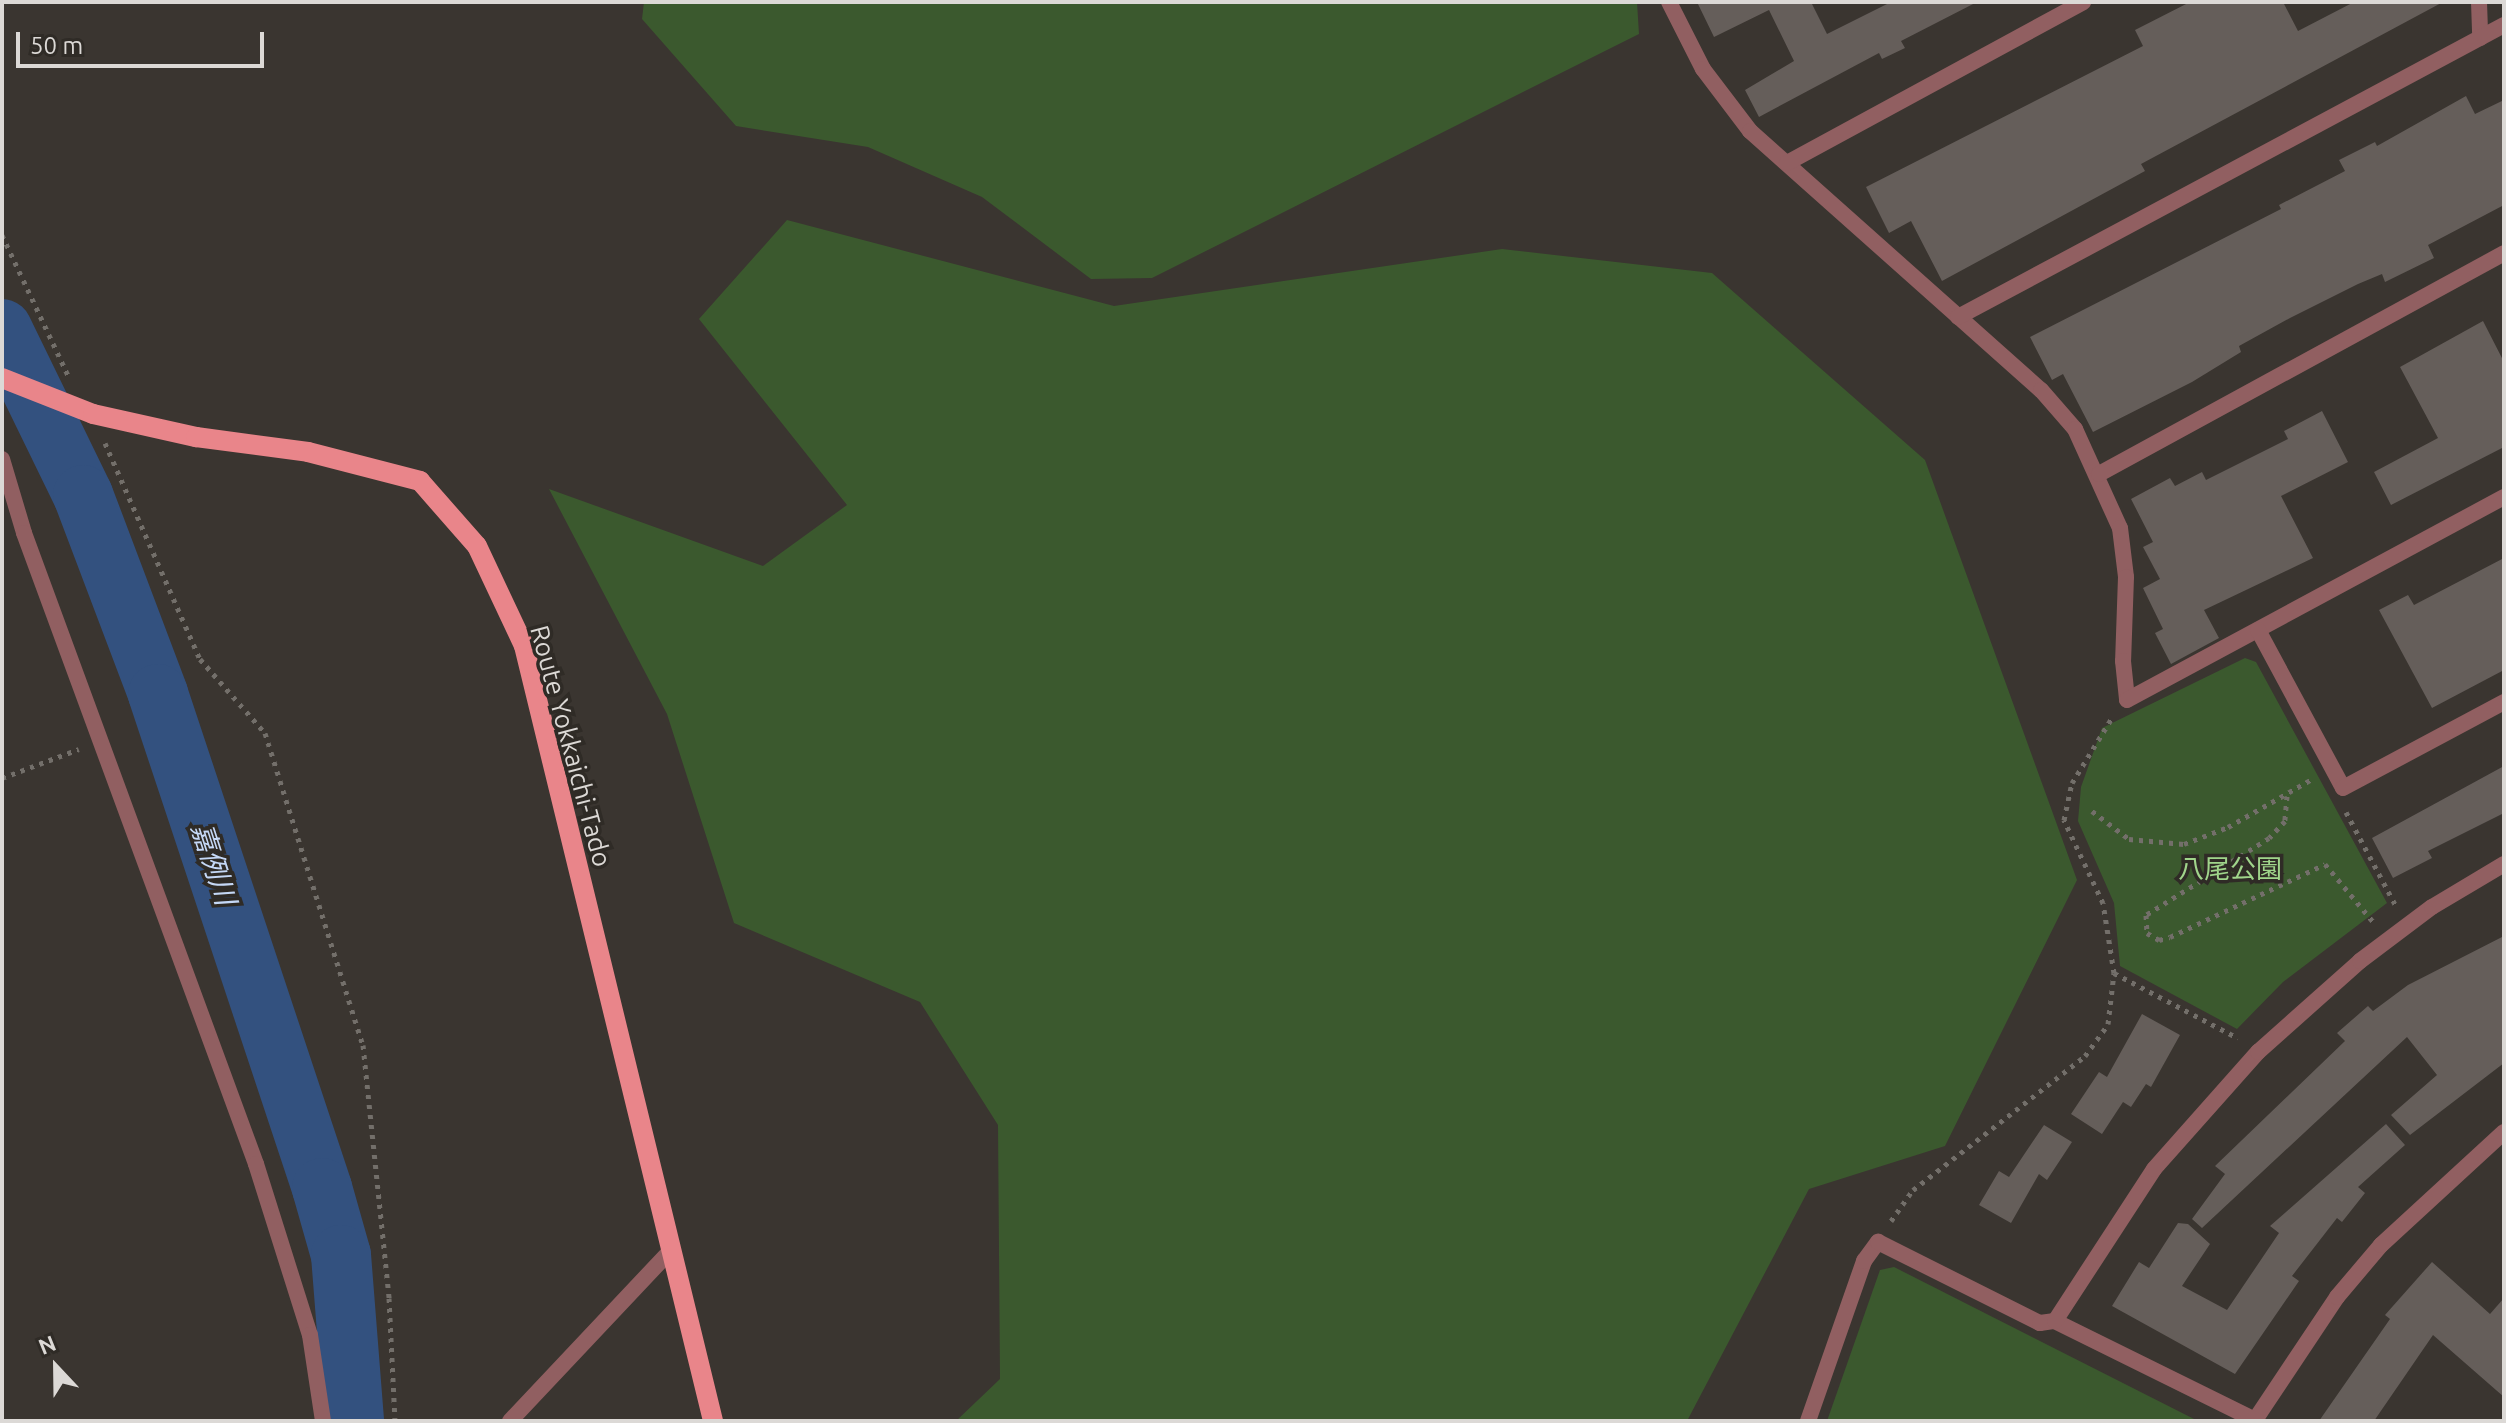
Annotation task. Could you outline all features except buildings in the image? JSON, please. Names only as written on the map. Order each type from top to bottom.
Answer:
[{"type":"main road","name":"Route Yokkaichi-Tado","points":[[2,378],[93,414],[196,437],[308,452],[420,481],[477,546],[524,646],[713,1421]]},
{"type":"street","points":[[1669,2],[1681,33],[1724,100],[1750,131],[2059,407],[2099,474],[2122,541],[2127,700],[2504,497]]},
{"type":"street","points":[[1787,163],[2083,2]]},
{"type":"street","points":[[2479,2],[2480,38]]},
{"type":"street","points":[[1958,317],[2504,25]]},
{"type":"street","points":[[2099,474],[2504,253]]},
{"type":"street","points":[[2,459],[297,1288],[323,1421]]},
{"type":"street","points":[[2258,630],[2343,788],[2504,702]]},
{"type":"street","points":[[2055,1321],[2154,1169],[2258,1052],[2303,1008],[2409,924],[2504,864]]},
{"type":"street","points":[[1808,1421],[1864,1261],[1878,1242],[2040,1323],[2055,1321],[2256,1420],[2337,1297],[2372,1255],[2455,1173],[2504,1132]]},
{"type":"street","points":[[510,1421],[670,1251]]},
{"type":"path","points":[[2,235],[59,362],[93,414],[200,659],[265,733],[363,1045],[389,1298],[395,1421]]},
{"type":"path","points":[[1878,1242],[1913,1190],[2085,1056],[2108,1024],[2114,973],[2103,903],[2064,820],[2072,783],[2102,728],[2127,700]]},
{"type":"path","points":[[2,778],[100,741]]},
{"type":"path","points":[[2092,811],[2129,839],[2184,844],[2287,796],[2329,766]]},
{"type":"path","points":[[2343,788],[2343,807],[2409,924]]},
{"type":"path","points":[[2287,796],[2285,821],[2269,838],[2146,915],[2147,933],[2159,940],[2170,937],[2325,864],[2375,924]]},
{"type":"path","points":[[2114,973],[2258,1052]]},
{"type":"green space","points":[[644,2],[1637,2],[1639,34],[1152,278],[1091,279],[982,197],[868,147],[736,126],[642,19]]},
{"type":"green space","points":[[787,220],[1114,306],[1502,249],[1712,273],[1925,460],[2077,880],[1945,1146],[1809,1189],[1687,1421],[956,1421],[1000,1379],[998,1125],[920,1002],[734,923],[667,714],[549,489],[763,566],[847,505],[699,319]]},
{"type":"green space","name":"八尾公園","points":[[2245,658],[2256,662],[2387,903],[2283,982],[2237,1029],[2120,966],[2114,903],[2078,821],[2081,787],[2102,728]]},
{"type":"green space","points":[[1894,1267],[2198,1421],[1827,1421],[1880,1270]]},
{"type":"waterway","name":"嘉例川","points":[[2,329],[83,495],[158,694],[322,1188],[341,1255],[354,1421]]}]
